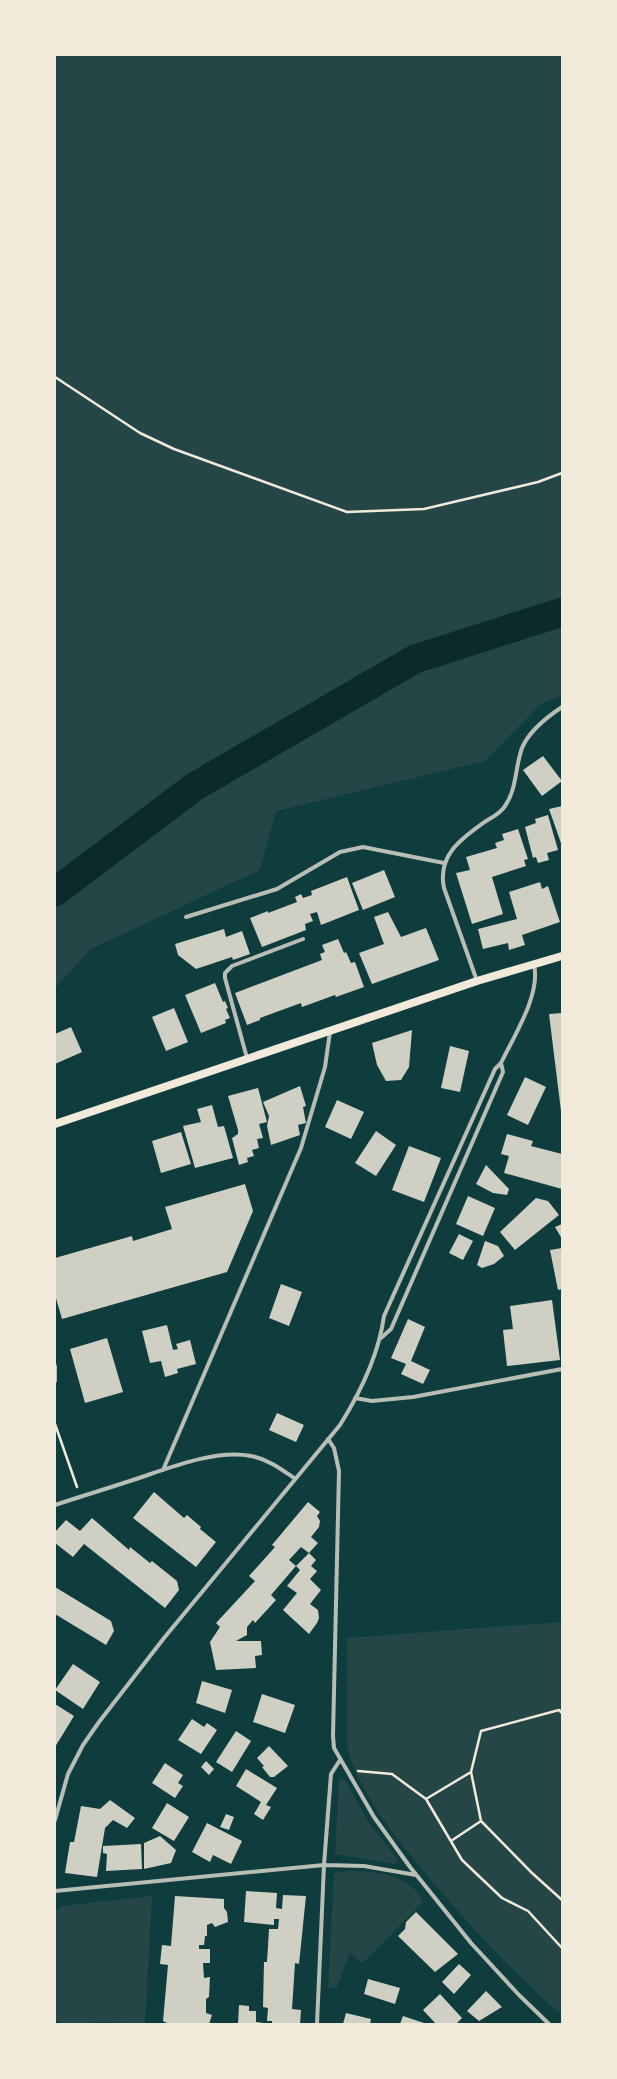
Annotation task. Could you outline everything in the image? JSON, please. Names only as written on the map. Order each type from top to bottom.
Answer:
[{"type":"main road","points":[[55,1124],[477,981],[562,956]]},
{"type":"street","points":[[477,981],[444,888],[442,874],[444,863],[451,851],[459,843],[506,806],[526,742],[540,726],[562,707]]},
{"type":"street","points":[[186,917],[277,889],[315,865],[340,852],[348,850],[363,847],[444,863]]},
{"type":"street","points":[[247,1058],[225,978],[226,973],[235,964],[303,939]]},
{"type":"street","points":[[55,1820],[68,1774],[83,1745],[98,1722],[294,1478],[340,1425],[355,1398],[381,1339],[384,1316],[494,1069],[501,1063],[533,992],[536,974],[534,965]]},
{"type":"street","points":[[163,1470],[301,1148],[325,1067],[330,1032]]},
{"type":"street","points":[[381,1339],[391,1329],[502,1072],[501,1063]]},
{"type":"street","points":[[55,1366],[56,1380]]},
{"type":"street","points":[[355,1398],[372,1401],[413,1397],[562,1369]]},
{"type":"street","points":[[328,1439],[334,1448],[339,1471],[333,1736],[334,1748],[381,1828],[416,1875],[479,1952],[519,1995],[549,2024]]},
{"type":"street","points":[[55,1505],[163,1470],[210,1458],[239,1455],[251,1456],[267,1461],[294,1478]]},
{"type":"street","points":[[317,2024],[324,1865],[331,1774],[340,1760]]},
{"type":"street","points":[[55,1891],[324,1865],[364,1866],[416,1875]]},
{"type":"path","points":[[55,377],[140,433],[187,454],[347,512],[424,509],[538,482],[562,473]]},
{"type":"path","points":[[55,1424],[80,1496]]},
{"type":"path","points":[[562,1713],[560,1710],[481,1731],[471,1772],[481,1821],[532,1873],[562,1900]]},
{"type":"path","points":[[348,1773],[356,1770],[392,1774],[426,1799],[462,1860],[502,1898],[528,1911],[562,1948]]},
{"type":"path","points":[[426,1799],[471,1772]]},
{"type":"path","points":[[451,1841],[481,1821]]},
{"type":"shaded area","points":[[55,55],[562,55],[562,695],[541,704],[485,761],[276,811],[260,870],[91,949],[55,988]]},
{"type":"shaded area","points":[[562,1622],[562,2014],[550,2005],[496,1953],[464,1918],[407,1851],[370,1799],[352,1764],[347,1746],[347,1638]]},
{"type":"shaded area","points":[[341,1778],[345,1780],[369,1823],[397,1858],[397,1862],[393,1864],[335,1854],[339,1781]]},
{"type":"shaded area","points":[[350,1871],[371,1872],[392,1876],[402,1880],[418,1893],[423,1902],[363,1963],[350,1953],[337,1987],[328,1989],[334,1873]]},
{"type":"shaded area","points":[[152,1896],[145,2024],[105,2022],[63,2024],[55,2020],[55,1912],[62,1906]]},
{"type":"building","points":[[543,756],[562,781],[542,796],[523,770]]},
{"type":"building","points":[[562,806],[562,846],[549,809]]},
{"type":"building","points":[[548,815],[558,850],[547,853],[549,860],[538,863],[536,857],[533,858],[525,827],[536,823],[535,819]]},
{"type":"building","points":[[518,829],[528,859],[524,860],[526,866],[492,877],[503,914],[472,924],[456,873],[470,870],[466,857],[497,848],[495,843],[504,840],[502,834]]},
{"type":"building","points":[[384,870],[395,897],[363,910],[352,883]]},
{"type":"building","points":[[347,877],[359,910],[321,925],[317,912],[310,914],[313,921],[305,924],[306,930],[262,947],[250,918],[297,902],[295,897],[301,894],[303,898],[312,895],[311,891]]},
{"type":"building","points":[[540,882],[542,889],[548,886],[560,922],[522,935],[525,945],[509,950],[508,943],[483,949],[478,929],[517,919],[509,892]]},
{"type":"building","points":[[388,912],[401,937],[426,928],[439,960],[372,984],[359,953],[384,944],[374,917]]},
{"type":"building","points":[[224,929],[226,937],[242,931],[250,954],[233,960],[232,957],[196,969],[178,955],[175,944]]},
{"type":"building","points":[[338,939],[344,953],[346,952],[351,963],[355,962],[364,987],[336,997],[335,995],[302,1007],[301,1003],[260,1018],[260,1020],[247,1025],[235,993],[322,960],[320,954],[325,952],[322,945]]},
{"type":"building","points":[[215,983],[223,1002],[225,1001],[228,1008],[226,1009],[230,1018],[225,1020],[226,1023],[201,1033],[185,995]]},
{"type":"building","points":[[174,1008],[188,1042],[166,1051],[152,1017]]},
{"type":"building","points":[[562,1013],[562,1111],[561,1111],[549,1014]]},
{"type":"building","points":[[71,1027],[82,1052],[55,1064],[55,1034]]},
{"type":"building","points":[[412,1030],[409,1067],[401,1080],[386,1081],[377,1065],[372,1043]]},
{"type":"building","points":[[450,1046],[469,1051],[460,1092],[441,1088]]},
{"type":"building","points":[[525,1077],[546,1087],[528,1125],[507,1115]]},
{"type":"building","points":[[300,1086],[306,1106],[303,1107],[306,1123],[298,1125],[300,1135],[271,1145],[267,1126],[269,1116],[263,1102]]},
{"type":"building","points":[[258,1088],[267,1122],[259,1124],[263,1138],[257,1139],[259,1148],[252,1150],[254,1156],[247,1158],[248,1162],[239,1165],[232,1138],[238,1134],[238,1130],[228,1096]]},
{"type":"building","points":[[337,1100],[364,1112],[351,1139],[325,1127]]},
{"type":"building","points":[[212,1105],[218,1127],[224,1126],[233,1158],[195,1168],[183,1126],[201,1122],[197,1109]]},
{"type":"building","points":[[376,1131],[396,1145],[376,1176],[355,1163]]},
{"type":"building","points":[[181,1132],[191,1164],[161,1173],[152,1141]]},
{"type":"building","points":[[507,1134],[533,1141],[531,1146],[562,1154],[562,1189],[504,1173],[509,1156],[501,1154]]},
{"type":"building","points":[[409,1146],[441,1158],[424,1202],[392,1190]]},
{"type":"building","points":[[486,1165],[509,1189],[507,1195],[493,1193],[476,1184]]},
{"type":"building","points":[[245,1184],[253,1211],[227,1272],[62,1319],[55,1295],[55,1258],[132,1236],[133,1241],[172,1229],[165,1207]]},
{"type":"building","points":[[468,1196],[495,1208],[483,1236],[456,1224]]},
{"type":"building","points":[[536,1198],[548,1201],[559,1215],[515,1250],[500,1232]]},
{"type":"building","points":[[562,1224],[562,1239],[555,1227]]},
{"type":"building","points":[[459,1234],[473,1241],[463,1260],[449,1253]]},
{"type":"building","points":[[485,1241],[498,1246],[504,1256],[494,1264],[482,1268],[477,1265]]},
{"type":"building","points":[[562,1248],[562,1289],[558,1290],[550,1250]]},
{"type":"building","points":[[281,1284],[302,1292],[289,1326],[269,1318]]},
{"type":"building","points":[[552,1300],[560,1360],[507,1366],[503,1330],[513,1329],[510,1306]]},
{"type":"building","points":[[408,1319],[425,1327],[411,1361],[430,1370],[423,1384],[401,1374],[406,1364],[391,1358]]},
{"type":"building","points":[[167,1325],[173,1350],[178,1349],[176,1344],[190,1340],[196,1364],[177,1369],[178,1373],[165,1377],[161,1361],[150,1363],[142,1331]]},
{"type":"building","points":[[107,1338],[123,1392],[85,1403],[70,1349]]},
{"type":"building","points":[[277,1413],[304,1425],[296,1442],[269,1430]]},
{"type":"building","points":[[154,1492],[184,1518],[187,1515],[201,1527],[200,1529],[216,1542],[196,1567],[133,1518]]},
{"type":"building","points":[[308,1502],[320,1512],[317,1516],[320,1521],[319,1527],[311,1537],[318,1543],[309,1553],[301,1547],[289,1560],[296,1566],[271,1595],[276,1600],[255,1623],[253,1620],[247,1627],[247,1635],[236,1641],[261,1641],[262,1655],[255,1656],[256,1668],[216,1670],[210,1642],[220,1627],[216,1623],[255,1581],[249,1576],[275,1547],[272,1545]]},
{"type":"building","points":[[92,1518],[129,1550],[130,1547],[150,1563],[152,1561],[177,1581],[179,1590],[165,1608],[84,1544],[73,1557],[55,1543],[55,1532],[66,1520],[80,1531]]},
{"type":"building","points":[[309,1553],[316,1560],[311,1566],[317,1571],[310,1579],[321,1590],[310,1604],[318,1610],[319,1618],[309,1634],[283,1610],[297,1593],[287,1586],[300,1570],[296,1566]]},
{"type":"building","points":[[55,1587],[111,1621],[114,1631],[106,1645],[55,1614]]},
{"type":"building","points":[[73,1664],[100,1682],[83,1709],[55,1690]]},
{"type":"building","points":[[202,1681],[232,1690],[225,1713],[196,1703]]},
{"type":"building","points":[[262,1694],[295,1705],[285,1733],[253,1722]]},
{"type":"building","points":[[55,1704],[74,1716],[55,1747]]},
{"type":"building","points":[[192,1719],[204,1727],[207,1723],[217,1730],[201,1754],[178,1740]]},
{"type":"building","points":[[236,1731],[251,1741],[232,1772],[216,1762]]},
{"type":"building","points":[[269,1746],[288,1766],[274,1777],[270,1777],[262,1767],[264,1766],[257,1758]]},
{"type":"building","points":[[206,1761],[214,1769],[209,1775],[201,1767]]},
{"type":"building","points":[[165,1763],[183,1775],[178,1783],[183,1786],[175,1798],[152,1783]]},
{"type":"building","points":[[246,1769],[277,1788],[266,1805],[271,1807],[263,1820],[254,1814],[261,1802],[236,1786]]},
{"type":"building","points":[[110,1800],[135,1818],[127,1828],[113,1820],[105,1828],[97,1877],[65,1873],[70,1842],[74,1842],[81,1806],[100,1809]]},
{"type":"building","points":[[167,1803],[189,1817],[174,1841],[152,1828]]},
{"type":"building","points":[[226,1814],[234,1817],[229,1830],[220,1827]]},
{"type":"building","points":[[207,1823],[242,1841],[231,1864],[213,1855],[210,1862],[192,1852]]},
{"type":"building","points":[[160,1836],[176,1850],[171,1863],[144,1869],[144,1843]]},
{"type":"building","points":[[141,1844],[142,1869],[106,1871],[107,1854],[103,1853],[103,1846]]},
{"type":"building","points":[[246,1891],[277,1893],[276,1908],[282,1909],[283,1895],[306,1896],[299,1964],[295,1963],[292,2009],[301,2010],[300,2024],[272,2024],[272,2021],[267,2021],[268,2008],[263,2007],[264,1962],[267,1962],[269,1929],[278,1929],[279,1919],[274,1919],[274,1925],[244,1922]]},
{"type":"building","points":[[175,1896],[224,1899],[224,1908],[227,1912],[228,1922],[215,1927],[212,1923],[207,1925],[207,1936],[205,1936],[204,1945],[199,1945],[199,1949],[210,1949],[210,1963],[203,1963],[204,1978],[210,1977],[209,1997],[206,1999],[206,2013],[212,2015],[209,2024],[169,2024],[163,2021],[168,1965],[160,1964],[162,1945],[171,1946]]},
{"type":"building","points":[[416,1912],[458,1954],[435,1972],[398,1936],[405,1929],[406,1922]]},
{"type":"building","points":[[459,1964],[471,1975],[454,1994],[442,1982]]},
{"type":"building","points":[[368,1979],[400,1988],[395,2004],[364,1994]]},
{"type":"building","points":[[486,1991],[502,2007],[479,2021],[467,2011]]},
{"type":"building","points":[[440,1994],[462,2018],[456,2024],[436,2024],[423,2010]]},
{"type":"building","points":[[239,2005],[249,2006],[249,2011],[256,2011],[256,2022],[271,2024],[238,2024]]},
{"type":"building","points":[[346,2013],[371,2019],[370,2024],[343,2024]]},
{"type":"building","points":[[403,2016],[427,2024],[400,2024]]},
{"type":"waterway","points":[[55,892],[194,787],[415,659],[562,612]]}]
